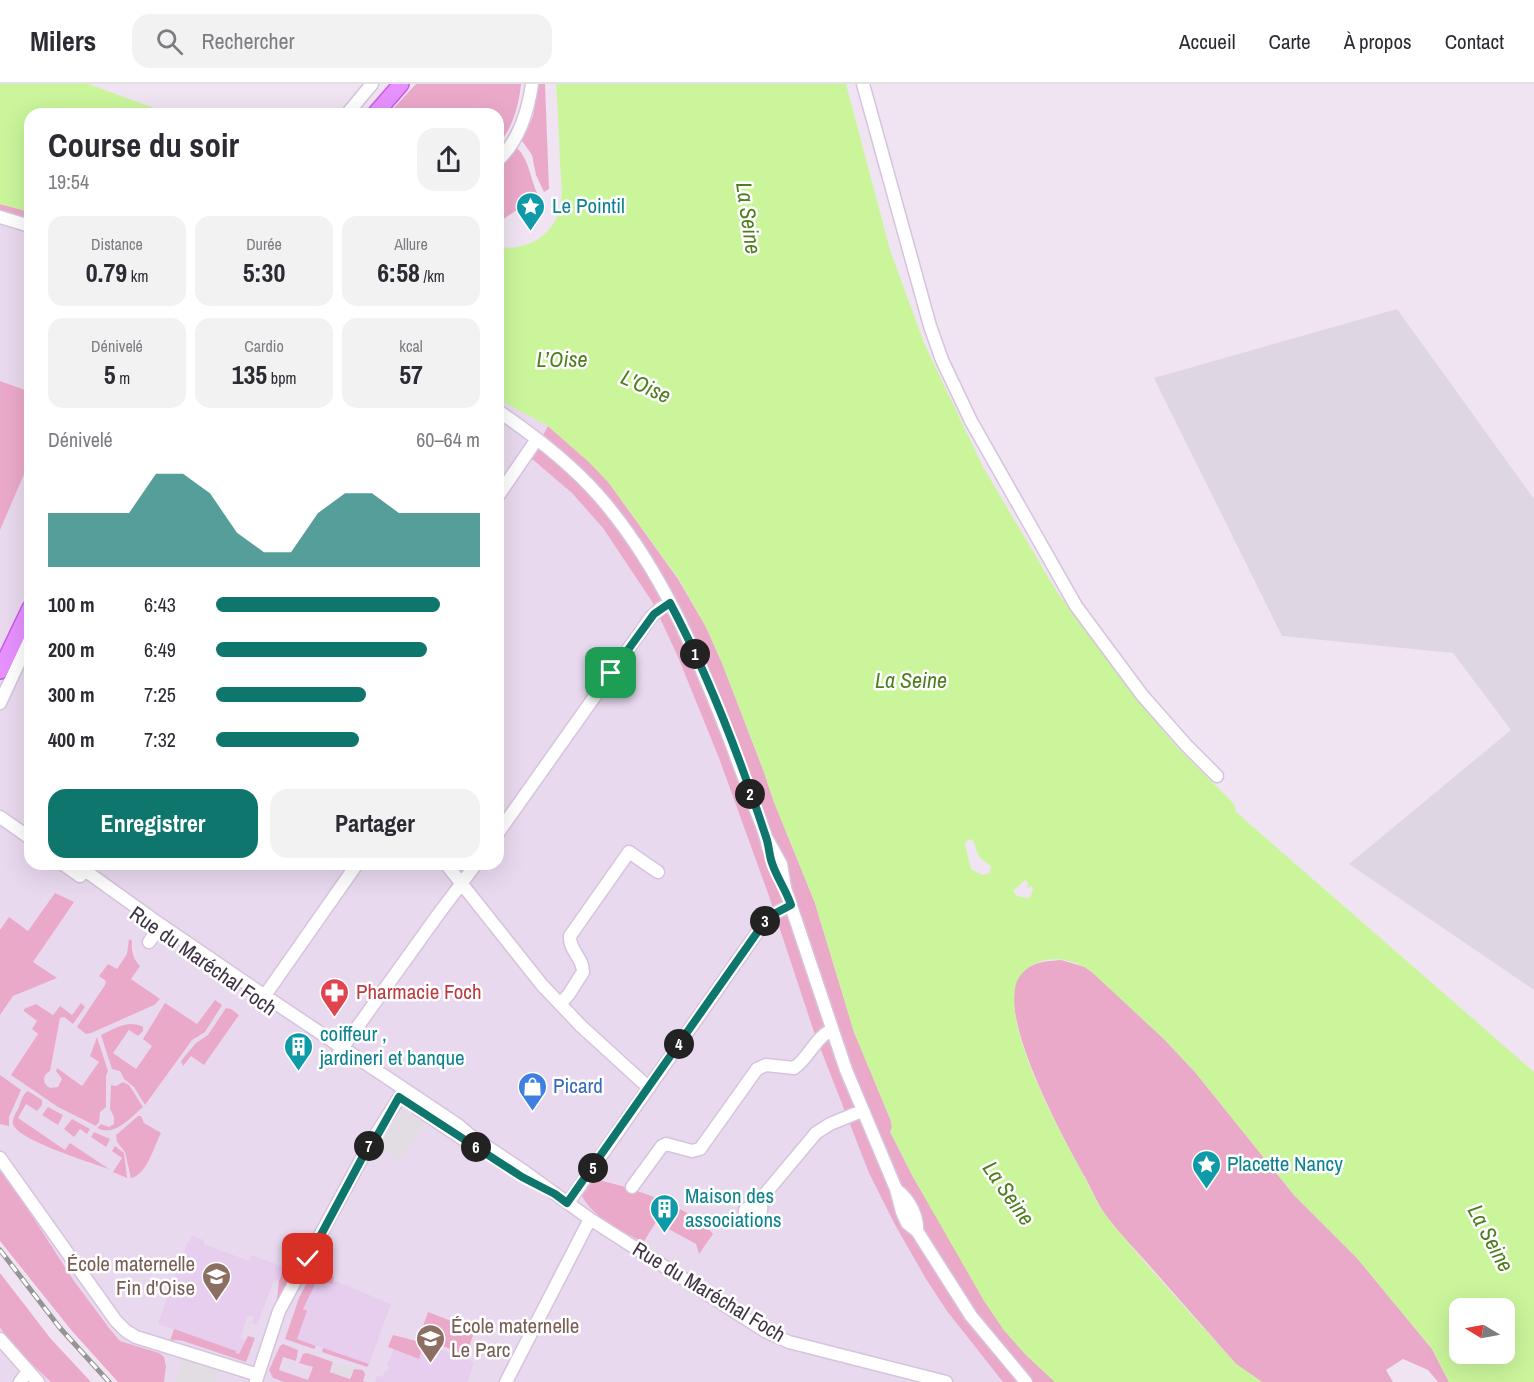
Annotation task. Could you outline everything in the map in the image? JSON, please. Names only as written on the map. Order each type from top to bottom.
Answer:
[{"type":"main road","points":[[380,108],[402,84]]},
{"type":"main road","points":[[0,671],[24,620]]},
{"type":"street","points":[[352,108],[372,84]]},
{"type":"street","points":[[504,152],[514,140],[529,102],[532,84]]},
{"type":"street","points":[[862,84],[930,326],[942,360],[971,421],[1076,606],[1142,695],[1217,776]]},
{"type":"street","points":[[0,217],[24,224]]},
{"type":"street","points":[[504,415],[564,461],[600,497],[645,559],[670,603],[723,721],[767,839],[777,875],[791,905],[831,1030],[862,1112],[896,1189],[907,1223],[917,1231],[971,1316],[1026,1382]]},
{"type":"street","points":[[504,487],[537,439]]},
{"type":"street","points":[[504,825],[651,617],[670,603]]},
{"type":"street","points":[[0,702],[24,651],[18,633]]},
{"type":"street","points":[[0,808],[24,825]]},
{"type":"street","points":[[0,817],[24,834]]},
{"type":"street","points":[[560,1004],[574,988],[583,972],[582,963],[570,947],[570,936],[628,852],[658,872]]},
{"type":"street","name":"Rue du Maréchal Foch","points":[[72,870],[401,1093],[458,1125],[590,1219],[773,1334],[789,1341],[946,1382]]},
{"type":"street","name":"Rue du Maréchal Foch","points":[[84,870],[159,928]]},
{"type":"street","points":[[263,999],[353,870]]},
{"type":"street","points":[[451,870],[528,969],[560,1004],[649,1088]]},
{"type":"street","points":[[340,1051],[436,916],[472,870]]},
{"type":"street","points":[[567,1203],[768,917],[791,905]]},
{"type":"street","points":[[149,942],[159,928]]},
{"type":"street","points":[[632,1187],[662,1146],[666,1144],[693,1151],[700,1149],[758,1069],[766,1065],[794,1068],[822,1036],[831,1030]]},
{"type":"street","points":[[0,1158],[116,1321],[126,1331],[258,1380],[279,1311],[368,1147],[377,1136],[401,1093]]},
{"type":"street","points":[[760,1200],[816,1133],[830,1124],[862,1112]]},
{"type":"street","points":[[506,1382],[590,1219]]},
{"type":"street","points":[[0,1339],[38,1382]]},
{"type":"street","points":[[20,1382],[28,1371]]},
{"type":"shaded area","points":[[416,84],[521,84],[514,116],[504,137],[504,108],[394,108]]},
{"type":"shaded area","points":[[539,84],[545,84],[549,189],[544,192],[536,175],[532,155],[522,141],[533,116]]},
{"type":"shaded area","points":[[517,148],[527,164],[538,195],[504,219],[504,163]]},
{"type":"shaded area","points":[[0,204],[24,210],[24,870],[504,870],[504,402],[548,426],[590,463],[854,1032],[891,1121],[1003,1329],[1055,1382],[164,1382],[166,1362],[159,1353],[120,1341],[74,1281],[0,1166]]},
{"type":"shaded area","points":[[0,204],[24,210],[24,218],[0,212]]},
{"type":"shaded area","points":[[1397,309],[1534,499],[1534,990],[1349,864],[1511,730],[1453,653],[1282,636],[1154,378]]},
{"type":"shaded area","points":[[0,381],[24,390],[24,474],[0,530]]},
{"type":"shaded area","points":[[548,426],[609,483],[678,579],[706,627],[815,903],[854,1032],[891,1121],[890,1132],[913,1177],[1003,1329],[1055,1382],[1003,1382],[947,1311],[894,1223],[869,1173],[814,1032],[769,896],[719,758],[678,657],[653,603],[603,528],[572,493],[531,458]]},
{"type":"shaded area","points":[[55,893],[74,902],[33,962],[57,978],[13,996],[0,1015],[0,930],[9,917],[28,931]]},
{"type":"shaded area","points":[[129,939],[132,941],[134,958],[140,966],[131,979],[160,999],[154,1005],[86,1034],[77,1027],[105,985],[106,981],[99,976],[108,964],[117,969],[127,954]]},
{"type":"shaded area","points":[[1061,960],[1085,967],[1093,973],[1164,1039],[1195,1072],[1294,1195],[1357,1258],[1432,1349],[1449,1382],[1438,1382],[1428,1370],[1403,1359],[1386,1370],[1393,1382],[1262,1382],[1236,1364],[1104,1212],[1063,1136],[1035,1076],[1023,1045],[1016,1016],[1014,992],[1020,975],[1029,967]]},
{"type":"shaded area","points":[[215,1000],[222,1005],[205,1032],[192,1040],[145,1105],[134,1087],[124,1079],[120,1071],[112,1069],[101,1035],[127,1024],[143,1027],[143,1031],[138,1036],[129,1030],[113,1053],[136,1069],[152,1046],[143,1039],[165,1003],[197,1024]]},
{"type":"shaded area","points":[[81,1003],[85,1007],[73,1024],[64,1017],[60,1018],[50,1071],[44,1080],[50,1088],[58,1087],[62,1079],[56,1071],[57,1068],[82,1086],[99,1062],[90,1056],[97,1037],[108,1071],[106,1107],[100,1112],[96,1126],[58,1107],[11,1075],[38,1034],[32,1029],[37,1021],[24,1009],[36,1004],[53,1015],[60,1006],[72,1015]]},
{"type":"shaded area","points":[[226,1008],[239,1015],[204,1065],[191,1056],[183,1066],[181,1061],[196,1043],[208,1035]]},
{"type":"shaded area","points":[[0,1075],[21,1090],[9,1117],[9,1126],[0,1124]]},
{"type":"shaded area","points":[[123,1082],[129,1085],[143,1107],[116,1128],[104,1130],[97,1128],[101,1124],[109,1127],[114,1124],[114,1117],[110,1109],[111,1085],[116,1086]]},
{"type":"shaded area","points":[[28,1091],[42,1100],[42,1105],[37,1111],[26,1104],[18,1118],[65,1150],[70,1143],[109,1169],[41,1144],[18,1130],[13,1124],[14,1116],[23,1096]]},
{"type":"shaded area","points":[[48,1107],[63,1115],[58,1125],[42,1115]]},
{"type":"shaded area","points":[[402,1110],[425,1123],[400,1161],[377,1147]]},
{"type":"shaded area","points":[[138,1116],[141,1116],[144,1123],[161,1133],[146,1166],[137,1176],[131,1178],[125,1152],[117,1142],[116,1135]]},
{"type":"shaded area","points":[[72,1119],[90,1129],[87,1134],[80,1129],[74,1137],[64,1129]]},
{"type":"shaded area","points":[[94,1132],[110,1139],[106,1147],[91,1137]]},
{"type":"shaded area","points":[[115,1146],[124,1153],[127,1178],[113,1172],[122,1158],[112,1151]]},
{"type":"shaded area","points":[[0,1166],[74,1281],[120,1341],[159,1353],[164,1357],[166,1366],[164,1382],[118,1382],[72,1331],[0,1241]]},
{"type":"shaded area","points":[[602,1181],[662,1200],[692,1216],[713,1234],[699,1254],[696,1244],[656,1222],[643,1243],[601,1218],[587,1204],[582,1196],[592,1182]]},
{"type":"shaded area","name":"École maternelle Fin d'Oise","points":[[192,1236],[204,1240],[204,1244],[249,1261],[251,1255],[284,1267],[279,1281],[274,1280],[257,1325],[252,1324],[254,1317],[248,1315],[240,1338],[246,1340],[240,1354],[158,1324],[187,1243]]},
{"type":"shaded area","points":[[285,1264],[295,1269],[277,1300],[279,1281]]},
{"type":"shaded area","points":[[314,1269],[334,1277],[332,1284],[320,1280],[316,1282],[303,1309],[307,1311],[297,1339],[316,1346],[314,1349],[285,1339],[299,1298]]},
{"type":"shaded area","points":[[0,1273],[51,1339],[91,1382],[51,1382],[21,1354],[0,1328]]},
{"type":"shaded area","points":[[319,1280],[332,1284],[333,1280],[391,1304],[369,1364],[297,1339],[307,1312],[303,1310],[312,1286]]},
{"type":"shaded area","points":[[428,1312],[475,1330],[466,1355],[419,1337]]},
{"type":"shaded area","points":[[0,1328],[21,1354],[51,1382],[0,1382]]},
{"type":"shaded area","points":[[174,1329],[239,1354],[248,1336],[255,1338],[246,1362],[183,1341],[170,1341]]},
{"type":"shaded area","points":[[393,1335],[424,1343],[419,1359],[388,1347]]},
{"type":"shaded area","name":"École maternelle Le Parc","points":[[424,1343],[474,1362],[468,1382],[375,1382],[377,1376],[382,1377],[387,1371],[389,1367],[387,1365],[394,1349],[419,1359]]},
{"type":"shaded area","points":[[283,1344],[298,1350],[296,1361],[283,1357],[279,1370],[308,1380],[313,1367],[299,1363],[303,1354],[307,1353],[333,1362],[330,1372],[350,1379],[354,1369],[363,1370],[365,1374],[363,1381],[366,1382],[284,1382],[273,1378],[269,1370]]},
{"type":"shaded area","points":[[323,1348],[369,1364],[367,1367],[322,1352]]},
{"type":"shaded area","points":[[183,1357],[220,1370],[217,1382],[176,1382]]},
{"type":"shaded area","points":[[333,1362],[354,1369],[350,1379],[330,1372]]},
{"type":"water","points":[[0,84],[88,84],[154,108],[24,108],[24,210],[0,204]]},
{"type":"water","name":"La Seine","points":[[556,84],[846,84],[890,250],[924,343],[983,467],[1057,592],[1134,696],[1177,747],[1234,804],[1236,812],[1534,1072],[1534,1382],[1449,1382],[1432,1349],[1357,1258],[1294,1195],[1195,1072],[1164,1039],[1093,973],[1075,963],[1062,960],[1042,961],[1034,964],[1026,969],[1016,984],[1014,1004],[1018,1029],[1037,1083],[1107,1217],[1236,1364],[1262,1382],[1055,1382],[1003,1329],[984,1301],[913,1177],[890,1131],[891,1121],[854,1032],[815,903],[706,627],[678,578],[609,483],[548,426],[504,402],[504,248],[526,245],[542,236],[554,223],[561,202]],"holes":[[[971,839],[983,861],[991,866],[990,873],[982,875],[971,869],[966,841]],[[1025,880],[1028,882],[1027,888],[1032,886],[1033,888],[1031,896],[1027,898],[1017,896],[1013,891]]]},
{"type":"railway","points":[[0,1250],[60,1328],[109,1382]]},
{"type":"place","name":"Le Pointil","points":[[531,232]]},
{"type":"place","name":"Pharmacie Foch","points":[[335,1018]]},
{"type":"place","name":"coiffeur , jardineri et banque","points":[[299,1072]]},
{"type":"place","name":"Picard","points":[[532,1112]]},
{"type":"place","name":"Placette Nancy","points":[[1206,1190]]},
{"type":"place","name":"Maison des associations","points":[[664,1234]]},
{"type":"place","name":"École maternelle Fin d'Oise","points":[[216,1302]]},
{"type":"place","name":"École maternelle Le Parc","points":[[430,1364]]},
{"type":"route","points":[[308,1259],[368,1147],[377,1136],[399,1097],[522,1177],[567,1203],[768,917],[791,905],[769,855],[767,839],[723,721],[670,603],[654,614],[611,673]]},
{"type":"water label","name":"L’Oise","points":[[562,359]]},
{"type":"water label","name":"L'Oise","points":[[646,386]]}]
